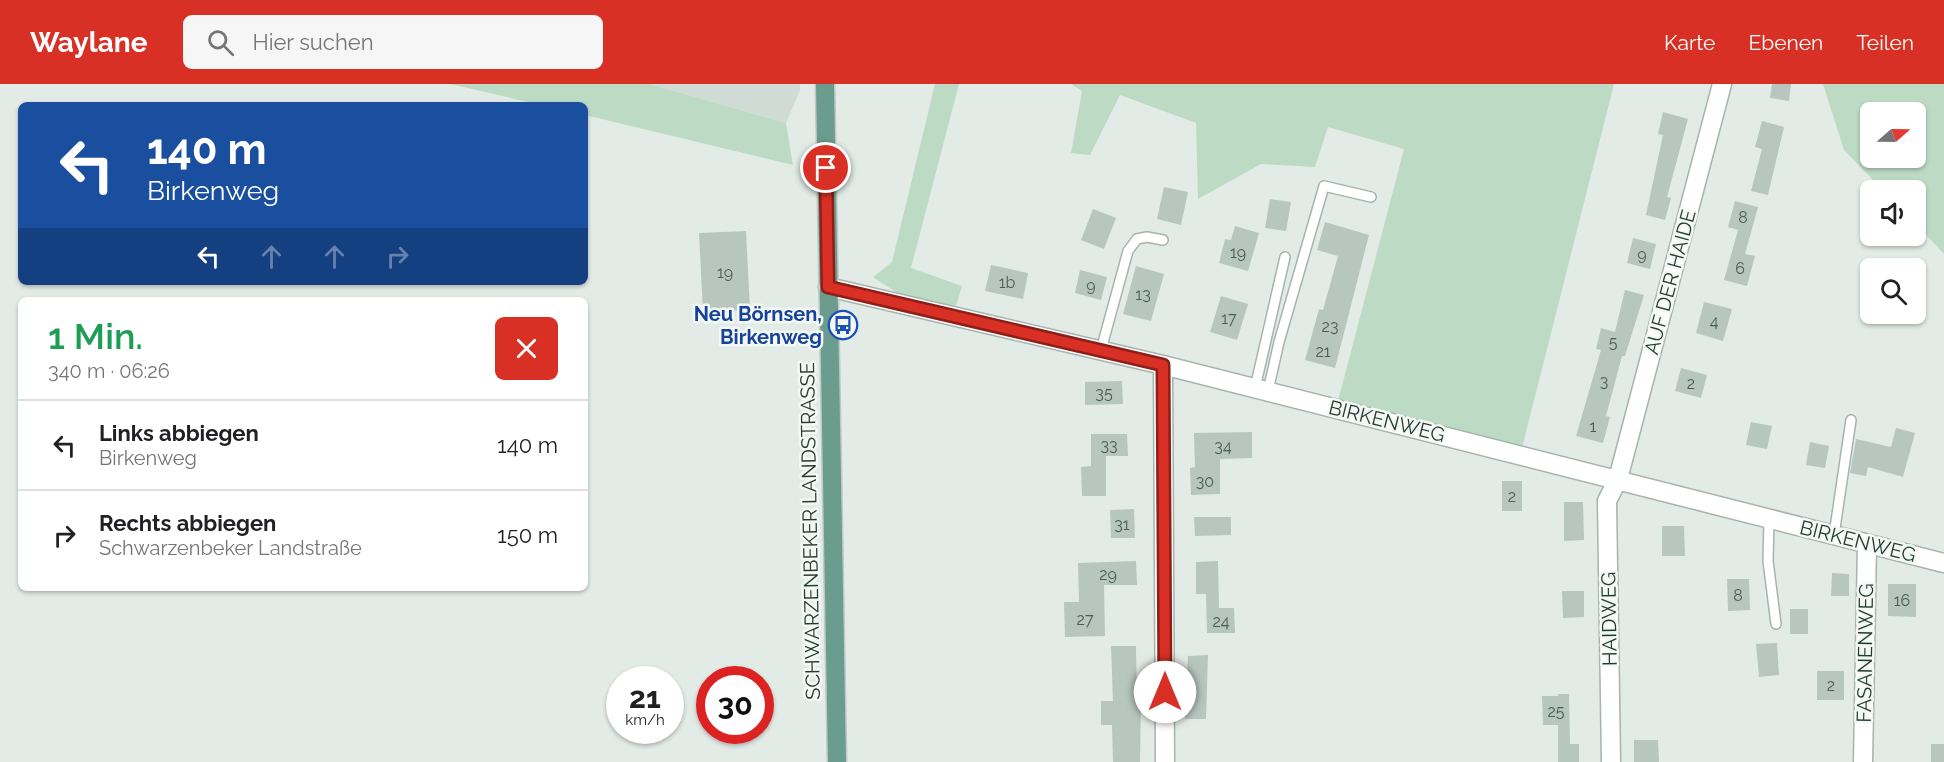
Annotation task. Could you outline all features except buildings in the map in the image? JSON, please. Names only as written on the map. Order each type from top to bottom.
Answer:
[{"type":"main road","name":"SCHWARZENBEKER LANDSTRASSE","points":[[825,84],[837,762]]},
{"type":"street","name":"AUF DER HAIDE","points":[[1618,479],[1722,84]]},
{"type":"street","name":"BIRKENWEG","points":[[828,287],[1262,389],[1944,563]]},
{"type":"street","points":[[1163,365],[1165,762]]},
{"type":"street","name":"HAIDWEG","points":[[1611,762],[1607,501],[1618,479]]},
{"type":"street","name":"FASANENWEG","points":[[1863,762],[1867,544]]},
{"type":"lane","points":[[1262,389],[1279,342],[1324,186],[1371,196]]},
{"type":"lane","points":[[1101,350],[1128,251],[1137,239],[1147,237],[1163,240]]},
{"type":"lane","points":[[1262,389],[1284,257]]},
{"type":"lane","points":[[1834,536],[1851,420]]},
{"type":"lane","points":[[1769,519],[1768,561],[1776,624]]},
{"type":"shaded area","points":[[650,84],[800,84],[800,90],[786,123]]},
{"type":"green space","points":[[450,84],[650,84],[786,123],[793,165],[588,116],[588,102],[528,102]]},
{"type":"green space","points":[[935,84],[959,84],[911,268],[962,286],[956,306],[902,296],[873,277],[892,262]]},
{"type":"green space","points":[[1071,84],[1614,84],[1522,448],[1338,401],[1404,149],[1328,127],[1315,167],[1261,164],[1198,199],[1196,123],[1120,95],[1090,155],[1071,153],[1082,91]]},
{"type":"green space","points":[[1823,84],[1944,84],[1944,254],[1926,235],[1926,180],[1873,180],[1862,168],[1926,168],[1926,102],[1860,102],[1860,166],[1844,150]]},
{"type":"place","name":"Neu Börnsen, Birkenweg","points":[[843,325]]},
{"type":"route","points":[[826,168],[828,287],[1163,365],[1165,692]]}]
